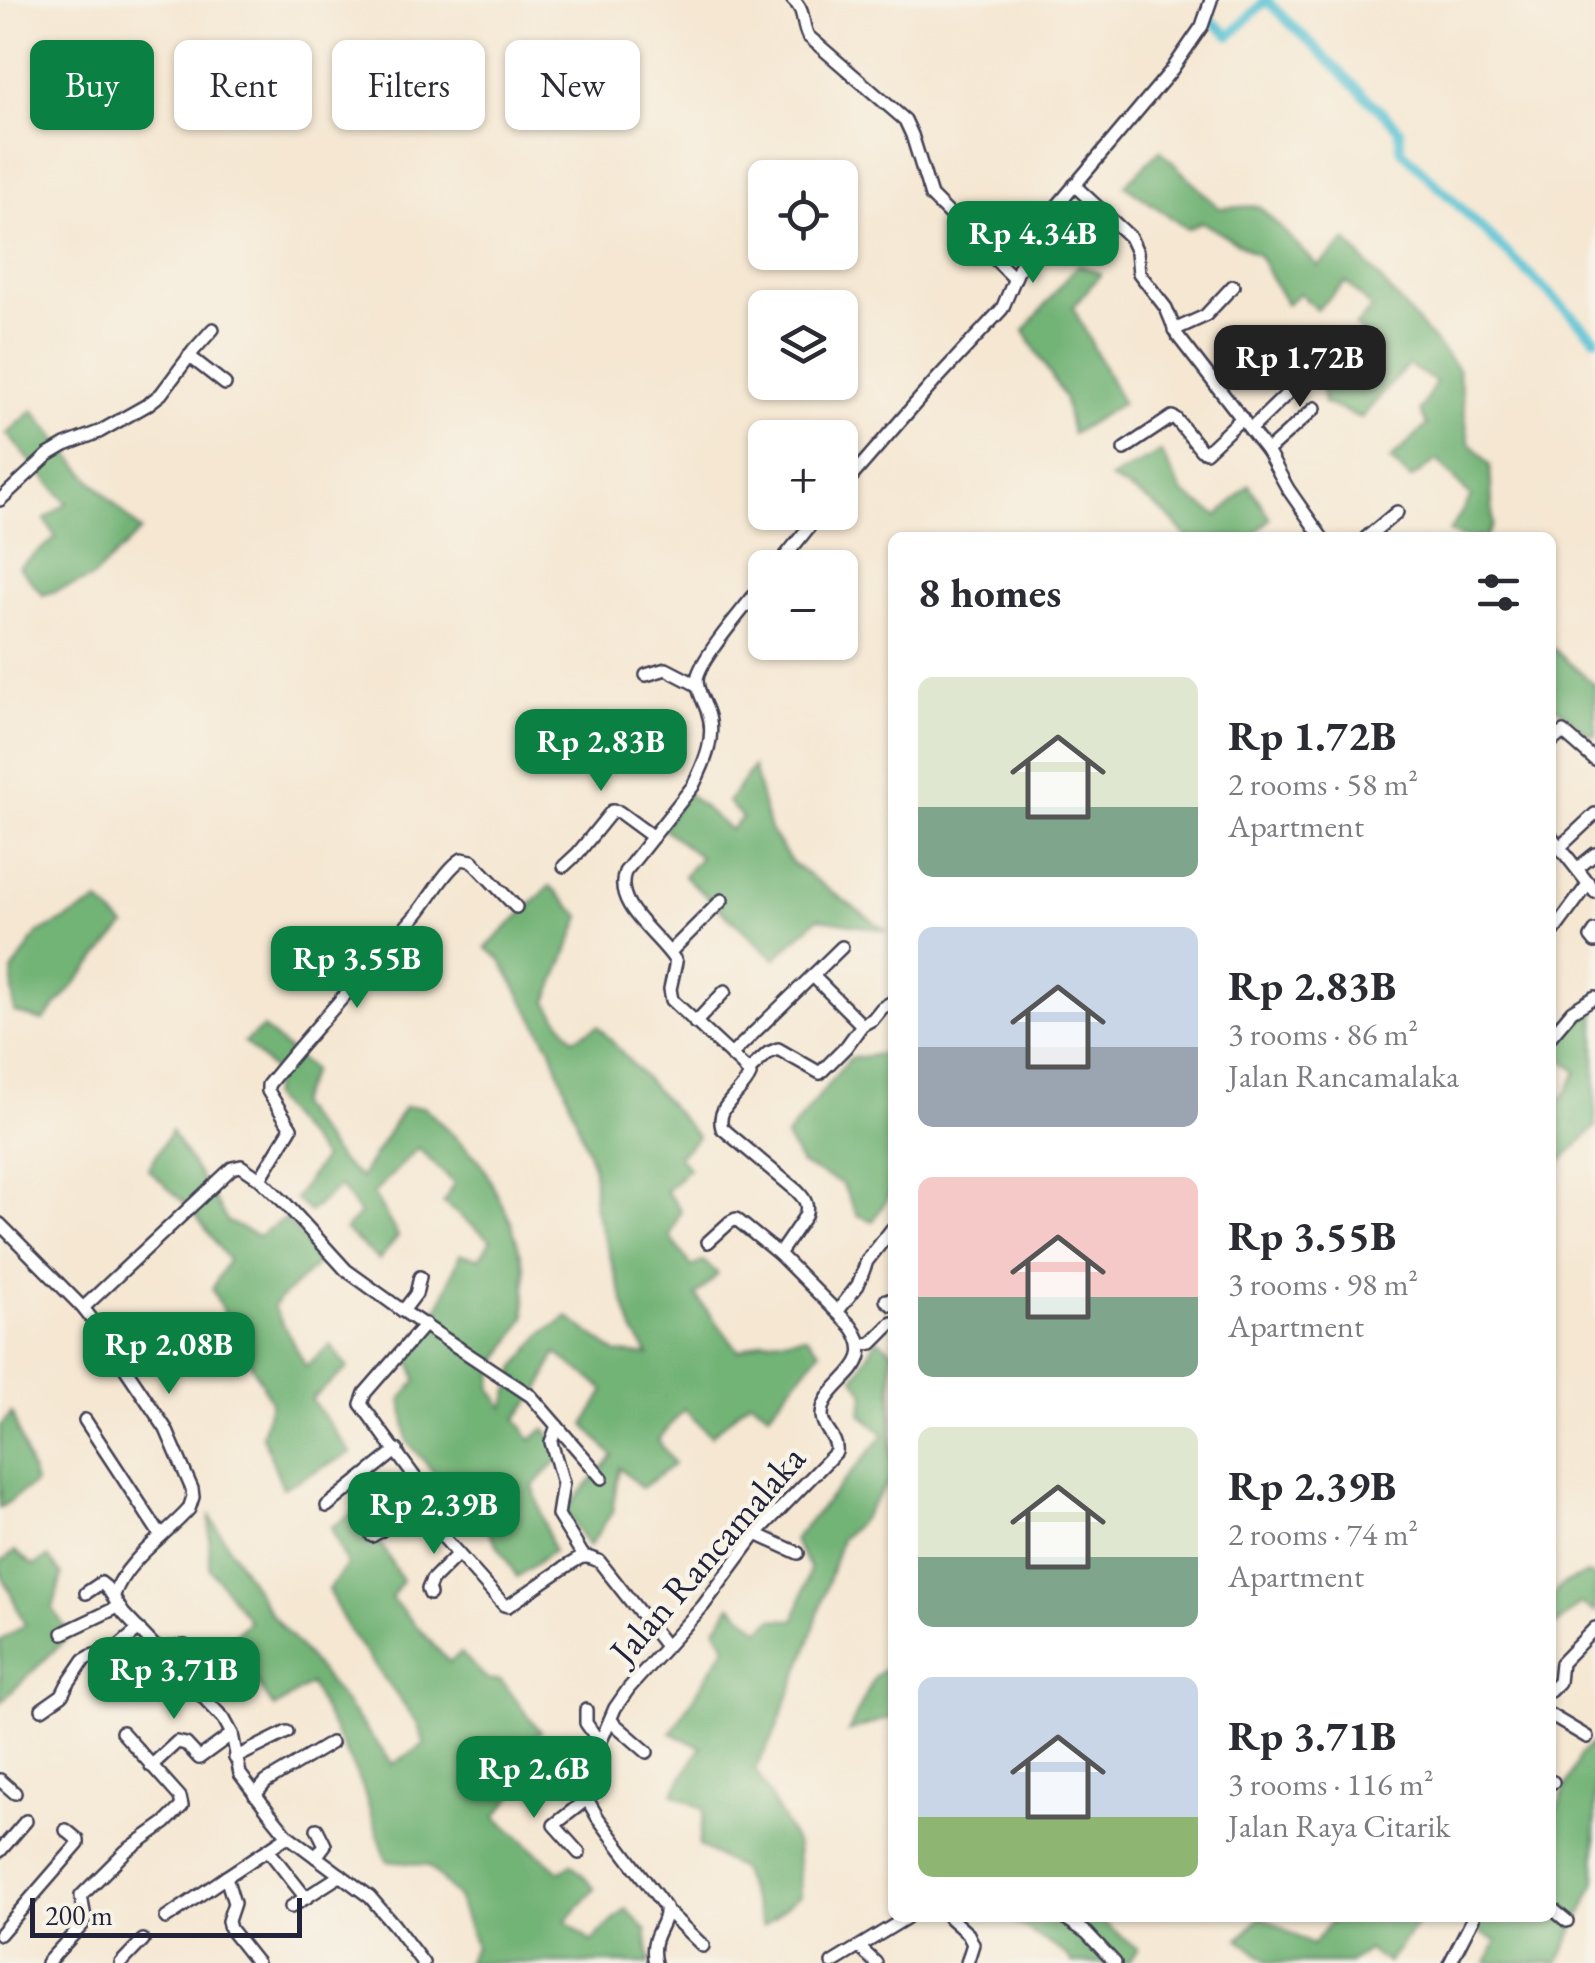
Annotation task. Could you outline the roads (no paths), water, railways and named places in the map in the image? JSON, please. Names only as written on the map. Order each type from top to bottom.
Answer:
[{"type":"street","points":[[793,0],[802,10],[808,36],[905,120],[930,196],[1014,278]]},
{"type":"street","points":[[858,469],[996,317],[1053,211],[1186,49],[1202,26],[1211,0]]},
{"type":"street","points":[[1074,185],[1130,237],[1137,252],[1139,273],[1166,308],[1174,330],[1267,451],[1318,532]]},
{"type":"street","points":[[1174,330],[1205,316],[1233,286]]},
{"type":"street","points":[[0,500],[48,455],[99,432],[162,394],[213,329]]},
{"type":"street","points":[[1124,449],[1172,417],[1206,452],[1292,389],[1282,370],[1302,353]]},
{"type":"street","points":[[190,356],[224,384]]},
{"type":"street","points":[[1267,451],[1315,408]]},
{"type":"street","points":[[1373,532],[1396,512]]},
{"type":"street","points":[[790,550],[807,530]]},
{"type":"street","points":[[748,604],[698,675],[697,685],[711,726],[707,752],[693,786],[624,872],[622,886],[635,913],[676,962],[670,995],[675,1005],[748,1070],[749,1080],[722,1110],[720,1123],[806,1202],[805,1216],[779,1254]]},
{"type":"street","points":[[646,675],[666,669],[697,685]]},
{"type":"street","points":[[1556,738],[1563,732],[1595,760]]},
{"type":"street","points":[[564,866],[612,811],[654,837]]},
{"type":"street","points":[[1560,847],[1595,814]]},
{"type":"street","points":[[1556,842],[1592,888],[1556,929]]},
{"type":"street","points":[[1578,868],[1595,854]]},
{"type":"street","points":[[260,1178],[291,1128],[268,1085],[432,896],[454,865],[462,859],[472,861],[516,907]]},
{"type":"street","points":[[670,952],[722,900]]},
{"type":"street","points":[[1595,931],[1590,937],[1595,942]]},
{"type":"street","points":[[731,1055],[842,947]]},
{"type":"street","points":[[813,976],[862,1024]]},
{"type":"street","points":[[695,1022],[725,991]]},
{"type":"street","points":[[1556,1030],[1572,1011],[1595,997]]},
{"type":"street","points":[[748,1070],[778,1049],[820,1073],[862,1024],[888,1004]]},
{"type":"street","points":[[83,1308],[232,1168],[241,1166],[260,1178],[346,1270],[531,1396],[602,1478]]},
{"type":"street","points":[[708,1242],[736,1219],[779,1254],[851,1326],[862,1345],[872,1343],[888,1327]]},
{"type":"street","points":[[0,1224],[83,1308],[166,1429],[192,1489],[189,1509],[132,1566],[116,1601],[63,1633]]},
{"type":"street","points":[[837,1312],[858,1286],[867,1261],[888,1234]]},
{"type":"street","points":[[404,1311],[416,1294],[420,1277]]},
{"type":"street","points":[[424,1324],[365,1394],[361,1404],[416,1479],[436,1529],[501,1603],[508,1606],[584,1557]]},
{"type":"street","name":"Jalan Rancamalaka","points":[[587,1799],[600,1743],[629,1688],[703,1606],[756,1534],[836,1452],[837,1443],[824,1425],[822,1412],[828,1398],[851,1373],[862,1345]]},
{"type":"street","points":[[85,1420],[161,1536]]},
{"type":"street","points":[[557,1426],[551,1442],[563,1483],[558,1514],[584,1557],[598,1561],[666,1646]]},
{"type":"street","points":[[327,1506],[397,1450]]},
{"type":"street","points":[[372,1536],[424,1506]]},
{"type":"street","points":[[756,1534],[798,1553]]},
{"type":"street","points":[[430,1594],[430,1583],[458,1554]]},
{"type":"street","points":[[86,1593],[101,1583],[224,1718],[232,1734],[240,1774],[288,1836],[370,1897],[423,1963]]},
{"type":"street","points":[[42,1710],[62,1694],[84,1660],[118,1647],[139,1628]]},
{"type":"street","points":[[1556,1685],[1560,1663],[1595,1628]]},
{"type":"street","points":[[158,1649],[185,1646]]},
{"type":"street","points":[[586,1710],[586,1723],[600,1743]]},
{"type":"street","points":[[1556,1718],[1587,1737]]},
{"type":"street","points":[[610,1720],[646,1752]]},
{"type":"street","points":[[47,1963],[83,1924],[82,1896],[126,1851],[182,1806],[180,1797],[122,1732]]},
{"type":"street","points":[[236,1758],[287,1732]]},
{"type":"street","points":[[151,1766],[176,1742],[186,1744],[199,1758],[232,1734]]},
{"type":"street","points":[[255,1795],[266,1782],[331,1743]]},
{"type":"street","points":[[0,1780],[15,1793]]},
{"type":"street","points":[[580,1853],[554,1825],[587,1799],[667,1911],[703,1946]]},
{"type":"street","points":[[0,1851],[26,1821]]},
{"type":"street","points":[[316,1829],[325,1844],[316,1857]]},
{"type":"street","points":[[0,1934],[77,1846],[78,1840],[66,1830]]},
{"type":"street","points":[[166,1918],[288,1836]]},
{"type":"street","points":[[269,1851],[306,1898]]},
{"type":"street","points":[[291,1907],[341,1875]]},
{"type":"street","points":[[226,1877],[234,1904],[228,1922],[230,1930],[257,1963]]},
{"type":"street","points":[[655,1963],[654,1940],[667,1911]]},
{"type":"street","points":[[1556,1912],[1567,1922]]},
{"type":"street","points":[[832,1963],[900,1922]]},
{"type":"street","points":[[954,1922],[973,1944],[968,1963]]},
{"type":"street","points":[[1071,1922],[1116,1963]]},
{"type":"street","points":[[1450,1963],[1470,1922]]},
{"type":"street","points":[[122,1963],[143,1940]]},
{"type":"street","points":[[859,1947],[876,1963]]},
{"type":"waterway","points":[[1266,0],[1399,129],[1401,150],[1595,338]]},
{"type":"waterway","points":[[1206,16],[1230,36],[1266,0]]}]
